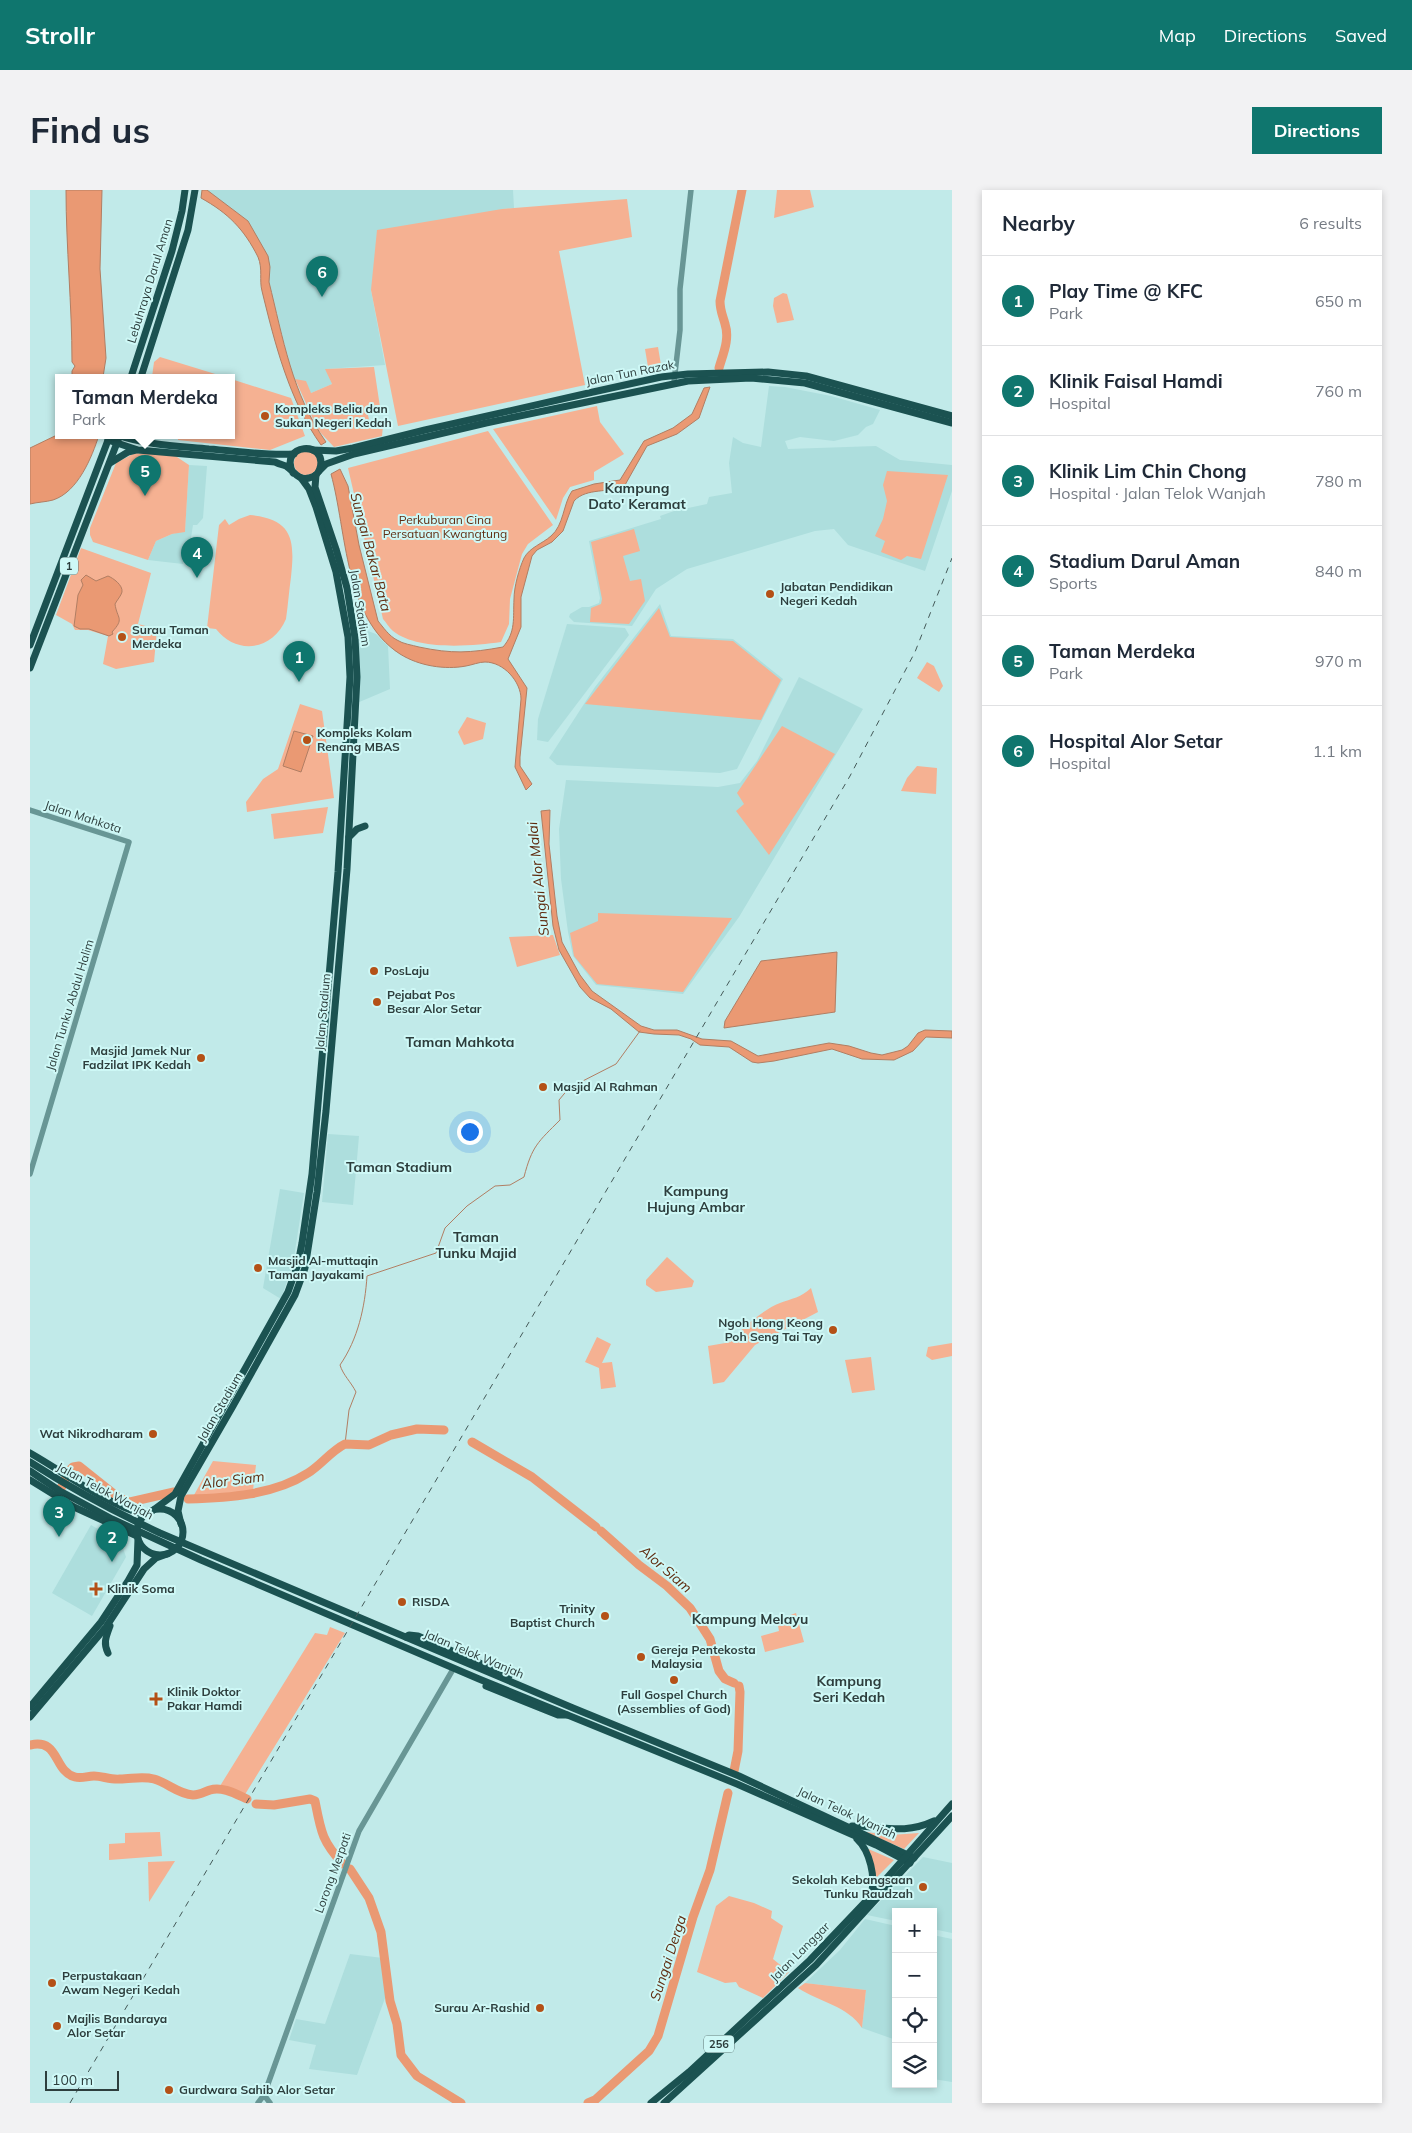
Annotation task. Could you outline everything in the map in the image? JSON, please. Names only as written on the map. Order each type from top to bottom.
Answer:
[{"type":"main road","name":"Lebuhraya Darul Aman","points":[[132,374],[167,269],[179,227],[185,190]]},
{"type":"main road","name":"Lebuhraya Darul Aman","points":[[142,374],[188,230],[195,190]]},
{"type":"main road","name":"Jalan Tun Razak","points":[[313,450],[326,452],[353,448],[452,423],[674,379],[751,378],[805,383],[952,416]]},
{"type":"main road","name":"Jalan Tun Razak","points":[[318,473],[326,464],[354,454],[674,379]]},
{"type":"main road","name":"Jalan Tun Razak","points":[[878,399],[952,422]]},
{"type":"main road","name":"1","points":[[30,644],[109,439]]},
{"type":"main road","name":"1","points":[[30,668],[117,439]]},
{"type":"main road","points":[[121,439],[138,450]]},
{"type":"main road","points":[[128,439],[273,455],[294,454]]},
{"type":"main road","points":[[109,464],[128,452],[138,450],[275,462],[286,466],[293,473],[306,479],[318,473],[321,462],[320,457],[313,450],[302,448],[294,454],[290,463],[293,473]]},
{"type":"main road","name":"Jalan Stadium","points":[[181,1524],[178,1511],[181,1496],[295,1295],[305,1268],[317,1192],[326,1111],[349,838],[357,694],[355,638],[343,571],[315,487],[318,473]]},
{"type":"main road","name":"Jalan Stadium","points":[[148,1513],[174,1494],[267,1332],[290,1286],[298,1264],[305,1226],[312,1174],[337,882],[350,677],[346,628],[336,572],[316,507],[309,489],[302,478]]},
{"type":"main road","points":[[349,838],[354,831],[365,826],[356,821],[350,814]]},
{"type":"main road","points":[[30,1453],[132,1511],[148,1513],[165,1510],[177,1518],[181,1524],[182,1536],[180,1543],[175,1549],[156,1558],[144,1570],[78,1662],[30,1717]]},
{"type":"main road","name":"Jalan Telok Wanjah","points":[[30,1465],[116,1513],[160,1533],[530,1690],[572,1711],[737,1784],[848,1829],[909,1858]]},
{"type":"main road","name":"Jalan Telok Wanjah","points":[[30,1465],[60,1491],[112,1519],[201,1560],[526,1697],[572,1711]]},
{"type":"main road","points":[[30,1480],[74,1507],[137,1538],[147,1551],[156,1555],[167,1554]]},
{"type":"main road","points":[[30,1707],[101,1622],[128,1581],[137,1565],[139,1552],[137,1538],[140,1521],[148,1513]]},
{"type":"main road","points":[[108,1653],[104,1639],[117,1610]]},
{"type":"main road","points":[[409,1635],[418,1636],[525,1683],[572,1711],[558,1715],[403,1651],[401,1646],[409,1635]]},
{"type":"main road","name":"Jalan Langgar","points":[[664,2103],[804,1977],[909,1858],[952,1804]]},
{"type":"main road","name":"Jalan Langgar","points":[[651,2103],[689,2072],[807,1963],[952,1816]]},
{"type":"main road","points":[[848,1829],[899,1830],[921,1826],[939,1819]]},
{"type":"main road","points":[[848,1829],[861,1843],[868,1858],[874,1882],[870,1897]]},
{"type":"street","points":[[674,379],[680,330],[680,289],[692,190]]},
{"type":"street","name":"Jalan Mahkota","points":[[30,810],[129,842]]},
{"type":"street","name":"Jalan Tunku Abdul Halim","points":[[30,1174],[129,842]]},
{"type":"street","name":"Lorong Merpati","points":[[258,2103],[264,2095],[356,1836],[452,1671]]},
{"type":"street","points":[[264,2095],[270,2103]]},
{"type":"shaded area","points":[[66,190],[102,190],[100,269],[106,358],[103,374],[72,374],[75,366],[72,362]]},
{"type":"shaded area","points":[[202,190],[207,190],[248,221],[268,256],[270,267],[269,282],[284,345],[305,405],[314,424],[326,442],[321,445],[300,409],[284,371],[262,291],[258,257],[241,230],[227,216],[201,198]]},
{"type":"shaded area","points":[[207,190],[513,190],[514,208],[502,209],[371,290],[385,365],[326,369],[332,384],[311,393],[293,379],[269,282],[270,267],[256,236],[248,221]]},
{"type":"shaded area","points":[[769,386],[785,387],[831,396],[880,410],[873,424],[866,427],[858,435],[834,441],[800,437],[785,441],[788,449],[876,446],[900,460],[952,465],[952,491],[925,571],[848,545],[834,529],[815,531],[687,569],[656,589],[632,626],[574,622],[569,617],[570,614],[582,607],[589,607],[599,603],[600,598],[589,541],[661,519],[660,516],[674,511],[707,504],[709,497],[732,493],[729,463],[733,437],[743,443],[761,447]]},
{"type":"shaded area","points":[[710,387],[699,418],[677,434],[647,446],[625,485],[619,488],[585,494],[574,501],[563,531],[552,542],[537,550],[532,556],[521,597],[521,627],[508,659],[527,688],[520,757],[520,766],[532,784],[526,790],[515,767],[521,699],[515,680],[505,669],[492,663],[483,662],[449,668],[415,662],[400,654],[382,638],[368,619],[350,572],[331,474],[340,469],[348,486],[359,545],[378,621],[389,634],[405,643],[441,651],[481,651],[503,647],[512,630],[515,589],[524,558],[529,551],[548,539],[555,531],[572,491],[594,484],[620,480],[644,441],[673,428],[692,414],[704,388]]},
{"type":"shaded area","points":[[55,436],[55,439],[97,439],[83,473],[70,490],[53,500],[30,504],[30,448]]},
{"type":"shaded area","points":[[189,465],[207,466],[203,518],[197,525],[193,525],[191,538],[194,538],[193,548],[185,548],[183,564],[148,560],[156,541],[185,531]]},
{"type":"shaded area","points":[[86,575],[96,581],[108,576],[115,580],[122,589],[115,604],[119,621],[112,632],[113,634],[109,636],[74,626],[78,595],[83,585],[81,580]]},
{"type":"shaded area","points":[[660,604],[671,636],[733,639],[783,679],[737,769],[720,773],[557,765],[549,758],[595,687]]},
{"type":"shaded area","points":[[567,624],[625,628],[629,635],[548,742],[537,740],[538,719]]},
{"type":"shaded area","points":[[368,631],[376,634],[388,646],[390,689],[357,703],[360,680],[358,632]]},
{"type":"shaded area","points":[[799,677],[863,709],[739,917],[683,994],[596,985],[573,956],[568,932],[561,879],[559,829],[566,780],[718,787],[740,783],[757,761]]},
{"type":"shaded area","points":[[294,731],[313,736],[301,772],[283,766]]},
{"type":"shaded area","points":[[550,810],[549,844],[557,916],[562,942],[580,975],[592,991],[641,1026],[654,1030],[677,1030],[702,1039],[731,1041],[758,1056],[829,1043],[882,1055],[902,1050],[908,1046],[918,1033],[925,1030],[952,1031],[952,1038],[926,1037],[913,1051],[894,1060],[862,1059],[832,1049],[758,1063],[752,1062],[729,1047],[700,1045],[691,1039],[679,1035],[639,1032],[611,1009],[590,998],[580,987],[559,950],[553,926],[541,811]]},
{"type":"shaded area","points":[[837,952],[835,1012],[724,1028],[725,1021],[761,961]]},
{"type":"shaded area","points":[[328,1134],[359,1136],[353,1205],[322,1202]]},
{"type":"shaded area","points":[[280,1189],[304,1193],[293,1264],[281,1299],[263,1288]]},
{"type":"shaded area","points":[[91,1525],[121,1542],[126,1557],[92,1616],[52,1593]]},
{"type":"shaded area","name":"Sekolah Kebangsaan Tunku Raudzah","points":[[923,1857],[952,1863],[952,1933],[937,1930],[937,1908],[892,1908],[892,1920],[867,1915]]},
{"type":"shaded area","points":[[865,1919],[892,1925],[892,2039],[862,2028],[866,1990],[805,1983],[840,1950]]},
{"type":"shaded area","points":[[937,1936],[952,1939],[952,2082],[937,2080]]},
{"type":"shaded area","points":[[350,1954],[383,1958],[388,1990],[357,2075],[309,2069],[316,2045],[289,2040],[296,2019],[325,2024]]},
{"type":"green space","points":[[777,190],[810,190],[814,207],[774,218]]},
{"type":"green space","points":[[627,199],[632,237],[559,251],[585,385],[398,426],[371,290],[377,230],[502,209]]},
{"type":"green space","points":[[783,293],[787,294],[794,320],[777,323],[773,306],[774,298]]},
{"type":"green space","points":[[658,347],[662,371],[649,373],[645,349]]},
{"type":"green space","points":[[160,357],[215,374],[152,374],[154,362]]},
{"type":"green space","points":[[374,367],[380,407],[367,411],[371,428],[383,426],[382,436],[334,447],[318,430],[295,379],[306,381],[311,393],[332,384],[325,369]]},
{"type":"green space","name":"Kompleks Belia dan Sukan Negeri Kedah","points":[[235,380],[291,398],[305,436],[270,450],[178,440],[235,439]]},
{"type":"green space","points":[[597,406],[600,422],[624,454],[594,472],[594,480],[570,487],[563,498],[556,520],[493,429]]},
{"type":"green space","name":"Perkuburan Cina Persatuan Kwangtung","points":[[488,431],[553,525],[528,544],[522,554],[510,599],[509,624],[501,642],[446,646],[416,642],[392,630],[383,619],[348,468]]},
{"type":"green space","points":[[306,451],[315,454],[318,463],[315,472],[306,475],[297,472],[294,463],[297,454]]},
{"type":"green space","points":[[135,453],[174,455],[189,465],[185,532],[172,534],[156,541],[148,560],[93,542],[90,535],[90,528],[116,463]]},
{"type":"green space","points":[[887,471],[948,475],[921,559],[907,556],[901,560],[881,552],[885,541],[875,536],[883,519],[887,501],[883,485]]},
{"type":"green space","points":[[250,515],[275,521],[283,527],[291,542],[292,564],[286,619],[273,637],[264,643],[244,646],[225,638],[216,629],[207,628],[219,525],[225,519],[229,525]]},
{"type":"green space","points":[[634,529],[640,551],[623,556],[630,581],[641,579],[645,601],[629,624],[590,622],[591,608],[601,604],[602,599],[591,542]]},
{"type":"green space","points":[[81,548],[151,573],[138,624],[157,629],[154,662],[116,669],[103,664],[108,636],[88,630],[75,630],[72,624],[56,615]]},
{"type":"green space","points":[[659,608],[670,637],[733,641],[781,680],[761,720],[585,704]]},
{"type":"green space","points":[[927,662],[934,666],[943,686],[939,692],[917,678]]},
{"type":"green space","name":"Kompleks Kolam Renang MBAS","points":[[300,704],[322,711],[334,798],[247,812],[246,802],[263,779],[278,769]]},
{"type":"green space","points":[[467,717],[486,723],[483,739],[464,745],[458,732]]},
{"type":"green space","points":[[782,726],[835,754],[769,855],[736,811],[744,804],[737,793]]},
{"type":"green space","points":[[917,766],[937,768],[936,794],[901,791],[907,778]]},
{"type":"green space","points":[[328,807],[323,833],[274,839],[271,814]]},
{"type":"green space","points":[[598,913],[732,918],[683,992],[597,984],[574,956],[570,933],[598,921]]},
{"type":"green space","points":[[553,935],[560,955],[517,967],[509,937]]},
{"type":"green space","points":[[667,1257],[694,1281],[692,1287],[656,1292],[646,1285],[646,1280]]},
{"type":"green space","points":[[811,1288],[818,1312],[755,1345],[724,1382],[713,1384],[708,1346],[731,1342],[746,1326],[767,1310],[800,1296]]},
{"type":"green space","points":[[597,1337],[611,1344],[602,1363],[612,1362],[616,1387],[601,1389],[599,1368],[585,1362]]},
{"type":"green space","points":[[952,1343],[952,1356],[932,1360],[926,1356],[928,1347]]},
{"type":"green space","points":[[871,1357],[875,1390],[852,1393],[845,1360]]},
{"type":"green space","points":[[213,1461],[256,1465],[253,1490],[217,1495],[194,1495]]},
{"type":"green space","points":[[796,1613],[804,1642],[765,1652],[761,1636],[779,1631],[777,1620]]},
{"type":"green space","points":[[330,1627],[345,1633],[244,1796],[220,1786],[315,1633],[327,1635]]},
{"type":"green space","points":[[160,1832],[162,1856],[109,1860],[109,1844],[125,1843],[125,1833]]},
{"type":"green space","points":[[865,1832],[891,1835],[919,1833],[904,1849]]},
{"type":"green space","points":[[866,1848],[894,1860],[876,1878]]},
{"type":"green space","points":[[175,1861],[149,1902],[148,1862]]},
{"type":"green space","points":[[729,1896],[754,1903],[772,1911],[771,1918],[783,1926],[773,1959],[789,1972],[763,1998],[739,1987],[736,1982],[725,1983],[697,1972],[716,1906]]},
{"type":"green space","points":[[805,1983],[866,1990],[862,2028],[849,2014],[841,2009],[798,1988]]},
{"type":"waterway","points":[[719,368],[727,335],[720,301],[742,190]]},
{"type":"waterway","points":[[345,1444],[349,1410],[356,1392],[340,1365],[356,1334],[367,1276],[436,1253],[445,1228],[467,1206],[495,1186],[510,1185],[524,1177],[533,1151],[560,1120],[559,1100],[569,1088],[616,1064],[640,1031]]},
{"type":"waterway","name":"Alor Siam","points":[[188,1499],[219,1498],[266,1491],[308,1473],[345,1444],[369,1445],[391,1435],[417,1429],[444,1430]]},
{"type":"waterway","name":"Alor Siam","points":[[472,1442],[532,1477],[596,1527]]},
{"type":"waterway","name":"Alor Siam","points":[[50,1512],[69,1471],[73,1467],[79,1466],[119,1498],[130,1502],[174,1492]]},
{"type":"waterway","name":"Alor Siam","points":[[601,1531],[639,1565],[667,1586],[690,1608],[710,1639],[719,1671],[725,1679],[734,1683]]},
{"type":"waterway","name":"Alor Siam","points":[[734,1771],[738,1751],[739,1686]]},
{"type":"waterway","name":"Sungai Derga","points":[[30,1745],[40,1744],[47,1746],[52,1750],[68,1774],[75,1777],[150,1778],[188,1794],[193,1795],[219,1789],[247,1799]]},
{"type":"waterway","name":"Sungai Derga","points":[[588,2103],[595,2100],[649,2051],[658,2036],[693,1917],[710,1870],[728,1793]]},
{"type":"waterway","name":"Sungai Derga","points":[[256,1804],[274,1805],[310,1799],[315,1801],[323,1836],[343,1864]]},
{"type":"waterway","name":"Sungai Derga","points":[[350,1869],[369,1898],[381,1932],[390,2001],[397,2024],[401,2055],[417,2076],[461,2103]]},
{"type":"railway","points":[[70,2103],[850,776],[915,652],[952,558]]},
{"type":"place","name":"Hospital Alor Setar","points":[[322,297]]},
{"type":"place","name":"Kompleks Belia dan Sukan Negeri Kedah","points":[[265,416]]},
{"type":"place","name":"Taman Merdeka","points":[[145,496]]},
{"type":"place","name":"Stadium Darul Aman","points":[[197,578]]},
{"type":"place","name":"Jabatan Pendidikan Negeri Kedah","points":[[770,594]]},
{"type":"place","name":"Surau Taman Merdeka","points":[[122,637]]},
{"type":"place","name":"Play Time @ KFC","points":[[299,682]]},
{"type":"place","name":"Kompleks Kolam Renang MBAS","points":[[307,740]]},
{"type":"place","name":"PosLaju","points":[[374,971]]},
{"type":"place","name":"Pejabat Pos Besar Alor Setar","points":[[377,1002]]},
{"type":"place","name":"Masjid Jamek Nur Fadzilat IPK Kedah","points":[[201,1058]]},
{"type":"place","name":"Masjid Al Rahman","points":[[543,1087]]},
{"type":"place","name":"Masjid Al-muttaqin Taman Jayakami","points":[[258,1268]]},
{"type":"place","name":"Ngoh Hong Keong Poh Seng Tai Tay","points":[[833,1330]]},
{"type":"place","name":"Wat Nikrodharam","points":[[153,1434]]},
{"type":"place","name":"Klinik Lim Chin Chong","points":[[59,1537]]},
{"type":"place","name":"Klinik Faisal Hamdi","points":[[112,1562]]},
{"type":"place","name":"Klinik Soma","points":[[96,1589]]},
{"type":"place","name":"RISDA","points":[[402,1602]]},
{"type":"place","name":"Trinity Baptist Church","points":[[605,1616]]},
{"type":"place","name":"Gereja Pentekosta Malaysia","points":[[641,1657]]},
{"type":"place","name":"Full Gospel Church (Assemblies of God)","points":[[674,1680]]},
{"type":"place","name":"Klinik Doktor Pakar Hamdi","points":[[156,1699]]},
{"type":"place","name":"Sekolah Kebangsaan Tunku Raudzah","points":[[923,1887]]},
{"type":"place","name":"Perpustakaan Awam Negeri Kedah","points":[[52,1983]]},
{"type":"place","name":"Surau Ar-Rashid","points":[[540,2008]]},
{"type":"place","name":"Majlis Bandaraya Alor Setar","points":[[57,2026]]},
{"type":"place","name":"Gurdwara Sahib Alor Setar","points":[[169,2090]]},
{"type":"district","name":"Kampung Dato' Keramat","points":[[637,496]]},
{"type":"district","name":"Taman Mahkota","points":[[460,1042]]},
{"type":"district","name":"Taman Stadium","points":[[399,1167]]},
{"type":"district","name":"Kampung Hujung Ambar","points":[[696,1200]]},
{"type":"district","name":"Taman Tunku Majid","points":[[476,1246]]},
{"type":"district","name":"Kampung Melayu","points":[[750,1619]]},
{"type":"district","name":"Kampung Seri Kedah","points":[[849,1689]]},
{"type":"water label","name":"Sungai Bakar Bata","points":[[371,552]]},
{"type":"water label","name":"Sungai Alor Malai","points":[[538,879]]}]
